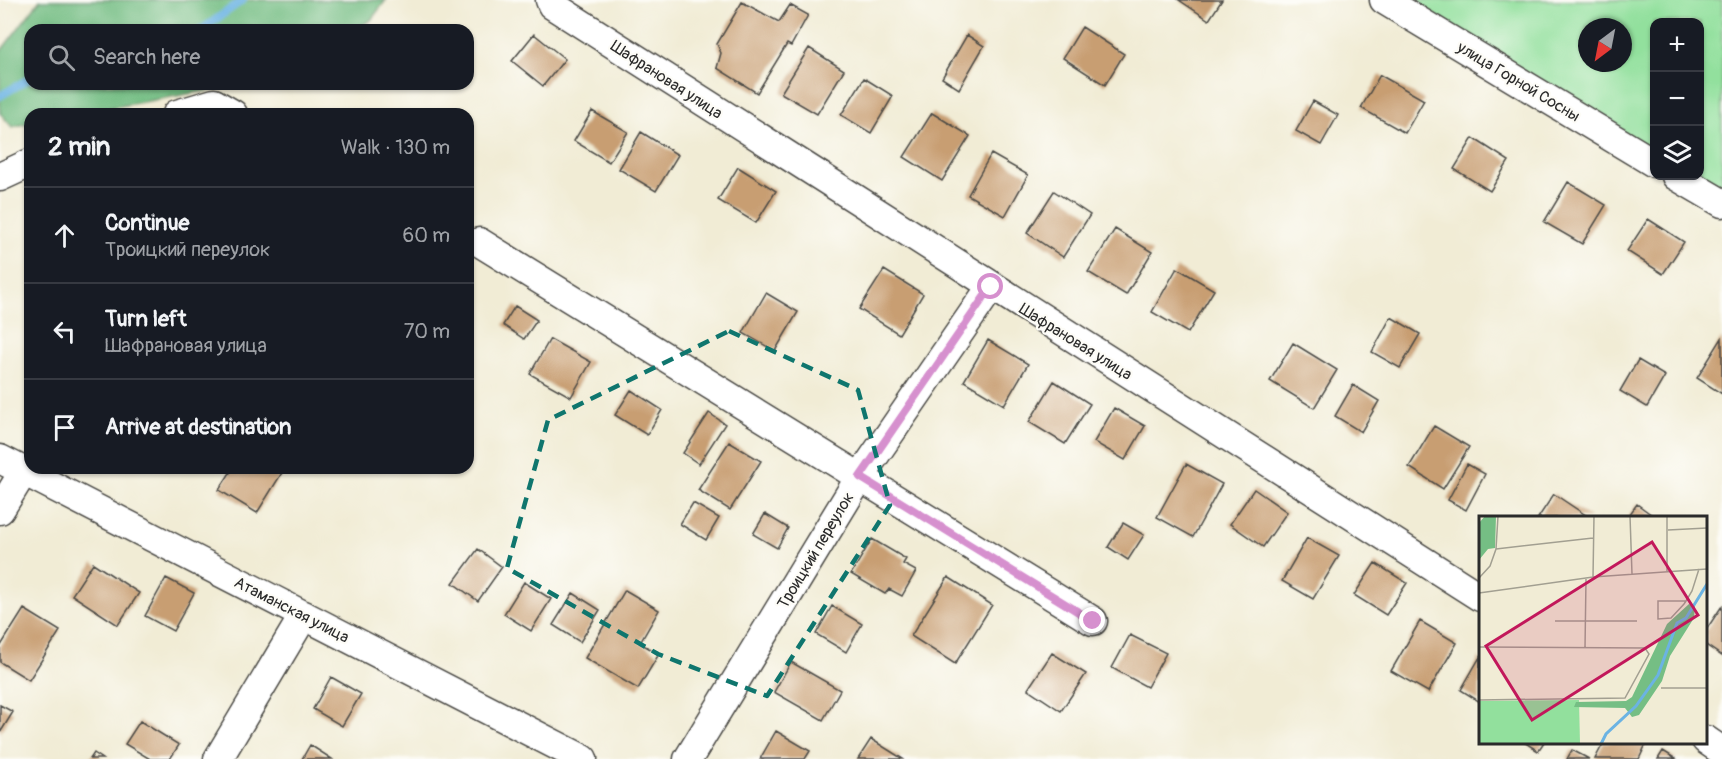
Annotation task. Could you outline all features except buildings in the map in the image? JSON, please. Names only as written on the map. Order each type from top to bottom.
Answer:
[{"type":"street","name":"улица Горной Сосны","points":[[1384,0],[1650,161]]},
{"type":"street","name":"Шафрановая улица","points":[[551,2],[991,287],[1479,596]]},
{"type":"street","points":[[197,108],[214,103],[223,108]]},
{"type":"street","points":[[1683,180],[1722,203]]},
{"type":"street","points":[[478,242],[1093,621]]},
{"type":"street","name":"Троицкий переулок","points":[[688,759],[860,477],[991,287]]},
{"type":"street","points":[[0,510],[12,465]]},
{"type":"street","name":"Атаманская улица","points":[[30,474],[583,759]]},
{"type":"street","points":[[218,759],[304,615]]},
{"type":"street","points":[[1707,741],[1722,751]]},
{"type":"highlighted area","points":[[729,331],[858,390],[890,505],[767,696],[658,654],[507,568],[548,420]]},
{"type":"green space","points":[[40,0],[386,0],[371,20],[364,24],[24,24],[24,90],[210,90],[109,108],[24,108],[24,124],[12,127],[0,113],[0,52]]},
{"type":"green space","points":[[1399,0],[1722,0],[1722,199],[1704,180],[1704,18],[1650,18],[1650,155]]},
{"type":"waterway","points":[[209,24],[243,0]]},
{"type":"waterway","points":[[0,96],[24,82]]},
{"type":"route","points":[[991,287],[860,477],[1093,621]]}]
